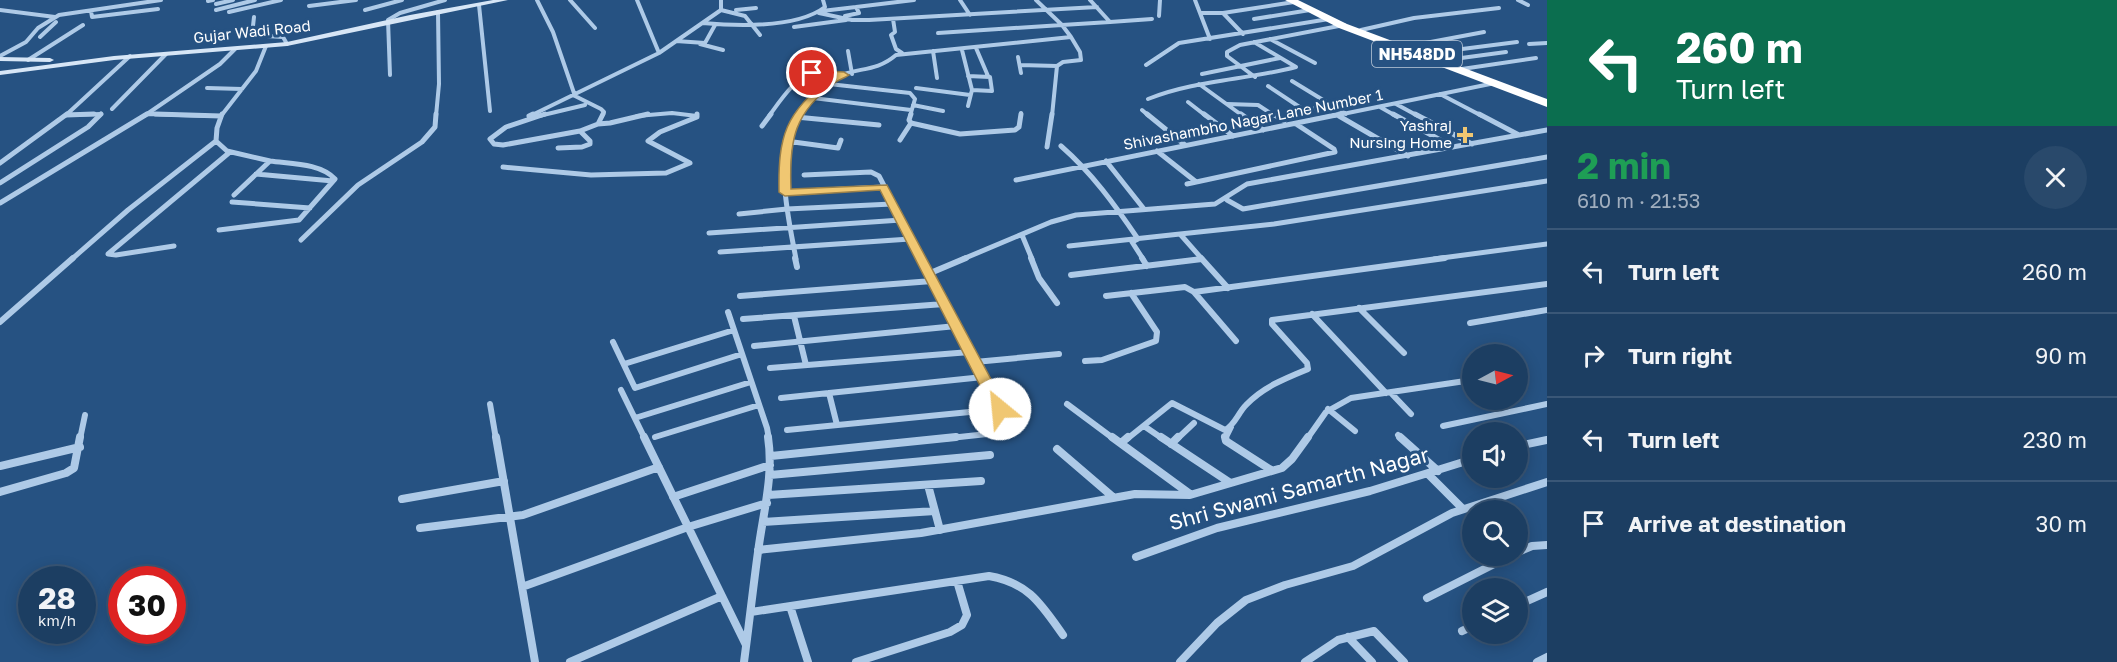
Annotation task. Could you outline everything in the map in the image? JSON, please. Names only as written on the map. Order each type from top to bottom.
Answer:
[{"type":"highway","name":"NH548DD","points":[[1293,1],[1329,19],[1497,83]]},
{"type":"highway","name":"NH548DD","points":[[1293,1],[1346,25],[1547,102]]},
{"type":"street","points":[[0,57],[26,42],[38,28],[56,19],[161,0]]},
{"type":"street","points":[[212,2],[233,0]]},
{"type":"street","points":[[216,10],[252,0],[257,6]]},
{"type":"street","points":[[230,12],[280,0]]},
{"type":"street","points":[[309,6],[356,0]]},
{"type":"street","points":[[365,10],[402,0]]},
{"type":"street","points":[[390,75],[387,22],[400,13],[445,0]]},
{"type":"street","name":"Gujar Wadi Road","points":[[0,73],[130,56],[287,44],[505,0]]},
{"type":"street","points":[[537,0],[553,32],[575,96],[581,103],[589,103],[602,108],[604,112],[598,124]]},
{"type":"street","points":[[570,0],[595,28]]},
{"type":"street","points":[[637,0],[659,53]]},
{"type":"street","points":[[721,0],[721,10]]},
{"type":"street","points":[[821,12],[825,7],[823,0]]},
{"type":"street","points":[[702,23],[753,25],[821,12],[914,0]]},
{"type":"street","points":[[960,0],[970,15]]},
{"type":"street","points":[[1020,65],[1057,66],[1063,62],[1082,60],[1080,52],[1062,24],[1036,0]]},
{"type":"street","points":[[1090,0],[1110,22]]},
{"type":"street","points":[[1159,16],[1160,0]]},
{"type":"street","points":[[1195,0],[1210,39]]},
{"type":"street","points":[[1518,0],[1528,5]]},
{"type":"street","points":[[1200,13],[1223,13],[1293,1]]},
{"type":"street","points":[[479,5],[490,111]]},
{"type":"street","points":[[839,17],[859,13],[856,7]]},
{"type":"street","points":[[794,27],[850,19],[893,19],[1097,7]]},
{"type":"street","points":[[729,11],[756,8]]},
{"type":"street","points":[[1360,30],[1414,18],[1499,8]]},
{"type":"street","points":[[91,11],[92,17],[104,17],[158,9]]},
{"type":"street","points":[[0,10],[56,19],[65,23]]},
{"type":"street","points":[[529,117],[659,53],[721,10],[749,17],[760,35]]},
{"type":"street","points":[[1254,19],[1310,10]]},
{"type":"street","points":[[301,240],[358,185],[422,142],[435,127],[439,84],[438,12]]},
{"type":"street","points":[[821,12],[850,19]]},
{"type":"street","points":[[1223,13],[1243,34]]},
{"type":"street","points":[[254,17],[252,35],[283,38],[287,44]]},
{"type":"street","points":[[40,37],[56,19]]},
{"type":"street","points":[[893,19],[895,32],[891,35],[896,49],[902,53]]},
{"type":"street","points":[[1146,65],[1179,42],[1329,19]]},
{"type":"street","points":[[938,33],[1152,20]]},
{"type":"street","points":[[28,60],[83,25]]},
{"type":"street","points":[[700,44],[707,41],[715,25]]},
{"type":"street","points":[[1255,77],[1227,56],[1227,52],[1240,45],[1346,25]]},
{"type":"street","points":[[1254,32],[1315,63]]},
{"type":"street","points":[[1404,47],[1484,32]]},
{"type":"street","points":[[762,126],[774,109],[806,76],[817,72],[844,75],[880,68],[902,53],[962,50],[1071,37]]},
{"type":"street","points":[[676,41],[723,50]]},
{"type":"street","points":[[1148,99],[1173,89],[1255,77],[1296,68],[1254,42]]},
{"type":"street","points":[[1423,54],[1517,42]]},
{"type":"street","points":[[1529,44],[1547,44]]},
{"type":"street","points":[[219,230],[298,220],[333,181],[334,176],[325,171],[230,152],[216,141],[214,129],[265,56],[266,46]]},
{"type":"street","points":[[916,88],[971,93],[992,91],[976,48]]},
{"type":"street","points":[[0,203],[147,114],[220,64],[235,49]]},
{"type":"street","points":[[962,50],[971,93],[968,106]]},
{"type":"street","points":[[848,51],[852,74]]},
{"type":"street","points":[[933,51],[937,78]]},
{"type":"street","points":[[1439,60],[1506,52]]},
{"type":"street","points":[[1202,74],[1296,53]]},
{"type":"street","points":[[112,109],[166,54]]},
{"type":"street","points":[[0,163],[66,116],[130,56]]},
{"type":"street","points":[[0,57],[81,63]]},
{"type":"street","points":[[1018,57],[1022,73]]},
{"type":"street","points":[[1462,69],[1536,58]]},
{"type":"street","points":[[1047,147],[1051,110],[1055,100],[1057,66]]},
{"type":"street","points":[[797,267],[785,192],[786,141],[796,117],[828,84],[844,75]]},
{"type":"street","points":[[968,76],[988,76]]},
{"type":"street","points":[[900,140],[910,123],[916,79]]},
{"type":"street","points":[[1292,81],[1346,114]]},
{"type":"street","name":"Shivashambho Nagar Lane Number 1","points":[[1016,180],[1497,83]]},
{"type":"street","points":[[828,84],[913,95]]},
{"type":"street","points":[[1199,84],[1263,130]]},
{"type":"street","points":[[1268,86],[1304,110],[1332,105]]},
{"type":"street","points":[[207,88],[242,89]]},
{"type":"street","points":[[1440,94],[1520,135]]},
{"type":"street","points":[[813,98],[943,111]]},
{"type":"street","points":[[1188,102],[1233,136]]},
{"type":"street","points":[[503,167],[591,175],[666,173],[690,163],[648,141],[669,127],[689,122],[697,117],[697,114],[656,114],[632,117],[608,125],[598,124],[580,131],[503,145],[494,144],[490,138],[493,134],[518,121],[589,103]]},
{"type":"street","points":[[1226,104],[1258,105],[1284,121]]},
{"type":"street","points":[[1396,104],[1473,144]]},
{"type":"street","points":[[1380,107],[1454,148]]},
{"type":"street","points":[[1142,110],[1185,145]]},
{"type":"street","points":[[910,123],[960,134],[1008,131],[1019,127],[1021,113]]},
{"type":"street","points":[[0,183],[88,127],[101,114],[66,116]]},
{"type":"street","points":[[147,114],[221,116]]},
{"type":"street","points":[[1338,115],[1408,156]]},
{"type":"street","points":[[796,117],[879,124]]},
{"type":"street","points":[[1187,184],[1335,152],[1334,149],[1296,124]]},
{"type":"street","points":[[928,274],[1051,222],[1076,215],[1192,206],[1227,200],[1238,188],[1247,184],[1547,130]]},
{"type":"street","points":[[558,148],[582,147],[590,144],[590,141],[580,131]]},
{"type":"street","points":[[786,141],[838,148],[841,140]]},
{"type":"street","points":[[0,322],[128,210],[216,141]]},
{"type":"street","points":[[1061,146],[1083,165],[1138,239]]},
{"type":"street","points":[[1157,151],[1195,181]]},
{"type":"street","points":[[174,246],[116,255],[108,254],[230,152]]},
{"type":"street","points":[[1227,200],[1243,209],[1547,158]]},
{"type":"street","points":[[234,195],[270,161]]},
{"type":"street","points":[[1106,161],[1144,208]]},
{"type":"street","points":[[804,175],[871,172],[879,176],[910,240],[1004,417]]},
{"type":"street","points":[[256,174],[333,181]]},
{"type":"street","points":[[1069,246],[1256,226],[1547,181]]},
{"type":"street","points":[[785,192],[883,187]]},
{"type":"street","points":[[232,202],[310,208]]},
{"type":"street","points":[[739,214],[787,208],[892,204]]},
{"type":"street","points":[[709,233],[901,220]]},
{"type":"street","points":[[1180,234],[1228,288]]},
{"type":"street","points":[[1022,235],[1036,272],[1057,303]]},
{"type":"street","points":[[1138,239],[1132,242],[1147,266]]},
{"type":"street","points":[[720,252],[910,240]]},
{"type":"street","points":[[1194,292],[1547,244]]},
{"type":"street","points":[[1071,275],[1202,259]]},
{"type":"street","points":[[740,296],[932,281]]},
{"type":"street","points":[[1271,470],[1226,441],[1225,438],[1236,414],[1255,395],[1309,367],[1271,321],[1547,284]]},
{"type":"street","points":[[1106,296],[1180,286],[1194,292],[1236,341]]},
{"type":"street","points":[[1085,361],[1118,355],[1151,344],[1158,338],[1155,328],[1131,293]]},
{"type":"street","points":[[743,319],[944,304]]},
{"type":"street","points":[[1359,308],[1404,353]]},
{"type":"street","points":[[1470,323],[1547,310]]},
{"type":"street","points":[[728,312],[767,428],[771,456],[744,662]]},
{"type":"street","points":[[1312,314],[1411,414]]},
{"type":"street","points":[[794,316],[806,365]]},
{"type":"street","points":[[754,346],[956,327]]},
{"type":"street","points":[[624,364],[734,330]]},
{"type":"street","points":[[613,342],[635,388],[742,354]]},
{"type":"street","points":[[770,368],[970,352]]},
{"type":"street","points":[[975,362],[1059,354]]},
{"type":"street","points":[[781,398],[983,377]]},
{"type":"street","points":[[635,418],[751,382]]},
{"type":"street","points":[[758,550],[940,530],[1135,494],[1190,495],[1282,468],[1294,459],[1308,434],[1334,404],[1351,399],[1462,382]]},
{"type":"street","points":[[621,390],[746,646]]},
{"type":"street","points":[[829,393],[837,425]]},
{"type":"street","points":[[1121,443],[1172,403],[1225,429],[1231,427]]},
{"type":"street","points":[[490,404],[535,662]]},
{"type":"street","points":[[1067,404],[1190,495]]},
{"type":"street","points":[[1443,426],[1547,404]]},
{"type":"street","points":[[655,437],[759,405]]},
{"type":"street","points":[[787,430],[1000,409]]},
{"type":"street","points":[[1328,409],[1355,431]]},
{"type":"street","points":[[0,492],[71,471],[76,465],[85,415]]},
{"type":"street","points":[[1171,444],[1194,423]]},
{"type":"street","points":[[1144,426],[1229,482]]},
{"type":"street","points":[[771,456],[987,434]]},
{"type":"street","points":[[1398,435],[1438,471]]},
{"type":"street","points":[[1528,444],[1547,440]]},
{"type":"street","points":[[1539,442],[1547,449]]},
{"type":"street","points":[[0,466],[80,447]]},
{"type":"street","points":[[1057,449],[1113,497]]},
{"type":"street","points":[[770,475],[990,455]]},
{"type":"street","name":"Shri Swami Samarth Nagar","points":[[1136,557],[1173,540],[1214,527],[1358,494],[1462,463]]},
{"type":"street","points":[[673,497],[770,465]]},
{"type":"street","points":[[420,528],[523,515],[658,467]]},
{"type":"street","points":[[1428,474],[1462,508]]},
{"type":"street","points":[[402,499],[504,481]]},
{"type":"street","points":[[522,587],[767,499],[981,482]]},
{"type":"street","points":[[1491,500],[1547,482]]},
{"type":"street","points":[[928,485],[940,530]]},
{"type":"street","points":[[1180,662],[1217,623],[1246,600],[1285,585],[1353,566],[1409,534],[1462,509]]},
{"type":"street","points":[[763,522],[935,511]]},
{"type":"street","points":[[1528,548],[1547,545]]},
{"type":"street","points":[[1427,598],[1490,566]]},
{"type":"street","points":[[751,612],[989,576],[1012,580],[1032,592],[1063,635]]},
{"type":"street","points":[[856,662],[950,632],[962,625],[967,615],[957,580]]},
{"type":"street","points":[[1528,601],[1547,592]]},
{"type":"street","points":[[570,662],[722,596]]},
{"type":"street","points":[[790,606],[808,662]]},
{"type":"street","points":[[1305,662],[1323,649],[1348,637],[1374,631],[1404,662]]},
{"type":"street","points":[[1348,637],[1372,662]]},
{"type":"street","points":[[1537,662],[1547,657]]},
{"type":"place","name":"Yashraj Nursing Home","points":[[1465,135]]},
{"type":"route","points":[[812,73],[844,75],[821,89],[790,127],[784,156],[785,192],[883,187],[1000,409]]}]
